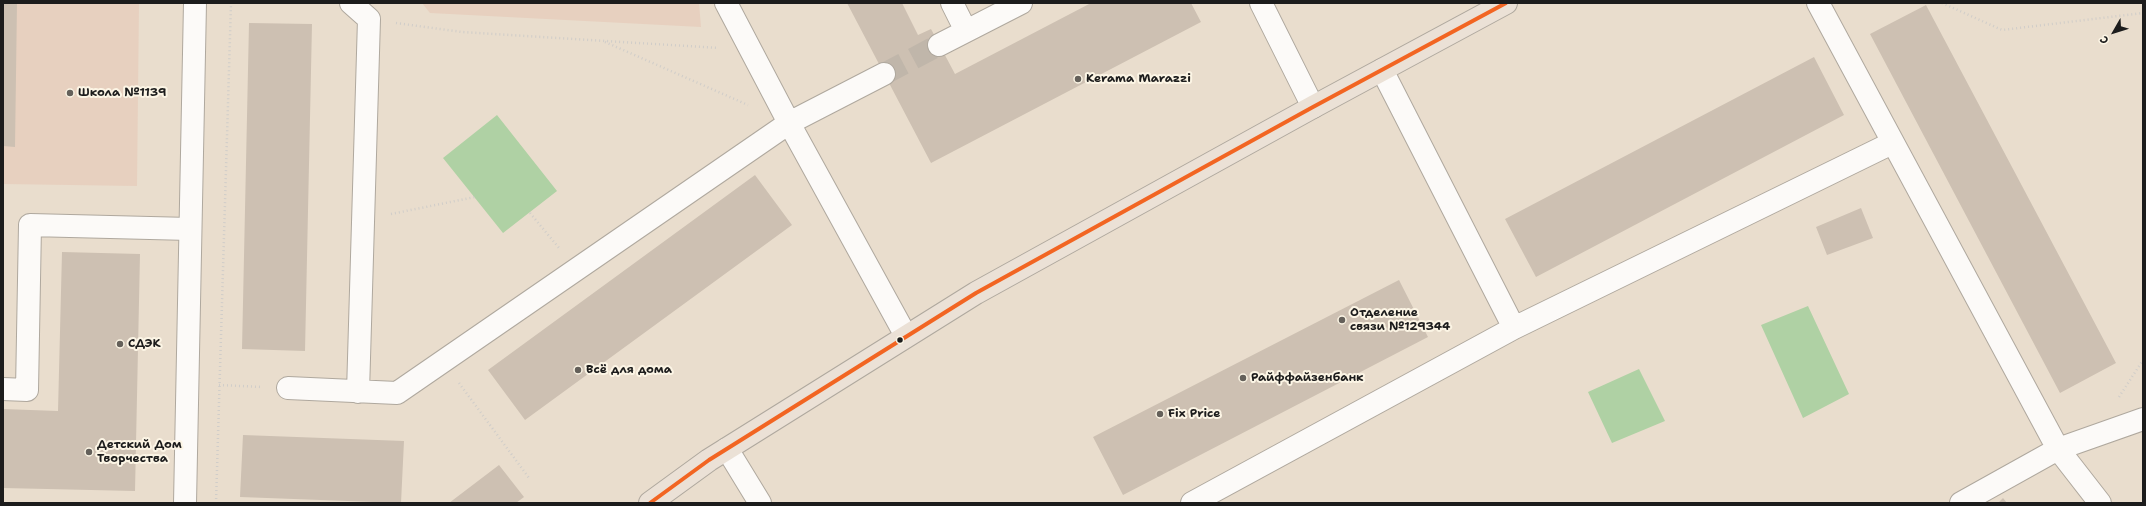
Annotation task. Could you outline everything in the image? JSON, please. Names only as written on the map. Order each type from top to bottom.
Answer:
[{"type":"main road","points":[[650,503],[727,449],[976,293],[1313,106],[1506,3]]},
{"type":"street","points":[[186,503],[195,3]]},
{"type":"street","points":[[351,3],[369,19],[358,392]]},
{"type":"street","points":[[726,3],[789,124],[906,336]]},
{"type":"street","points":[[952,3],[966,32]]},
{"type":"street","points":[[939,45],[1021,3]]},
{"type":"street","points":[[1261,3],[1313,106]]},
{"type":"street","points":[[1818,3],[2058,449],[2100,503]]},
{"type":"street","points":[[1382,70],[1514,328]]},
{"type":"street","points":[[288,388],[397,393],[789,124],[884,74]]},
{"type":"street","points":[[1192,503],[1514,328],[1892,143]]},
{"type":"street","points":[[3,389],[27,390],[30,225],[190,229]]},
{"type":"street","points":[[1961,503],[2058,449],[2143,419]]},
{"type":"street","points":[[727,449],[760,503]]},
{"type":"path","points":[[216,503],[231,3]]},
{"type":"path","points":[[1942,3],[2002,30],[2143,13]]},
{"type":"path","points":[[369,19],[462,32],[751,50]]},
{"type":"path","points":[[602,41],[789,124]]},
{"type":"path","points":[[363,219],[474,197]]},
{"type":"path","points":[[530,212],[577,270]]},
{"type":"path","points":[[443,362],[528,478]]},
{"type":"path","points":[[219,385],[288,388]]},
{"type":"shaded area","name":"Школа №1139","points":[[3,3],[139,3],[137,186],[3,184]]},
{"type":"shaded area","points":[[422,3],[699,3],[701,27],[430,13]]},
{"type":"green space","points":[[497,115],[557,191],[503,233],[443,158]]},
{"type":"green space","points":[[1808,306],[1849,394],[1803,418],[1761,325]]},
{"type":"green space","points":[[1639,369],[1665,421],[1612,443],[1588,392]]},
{"type":"building","points":[[3,3],[17,3],[15,147],[3,146]]},
{"type":"building","points":[[847,3],[902,3],[918,35],[931,29],[955,74],[1091,3],[1191,3],[1201,22],[931,163]]},
{"type":"building","points":[[1926,5],[2116,363],[2060,393],[1870,34]]},
{"type":"building","points":[[249,23],[312,24],[305,351],[242,349]]},
{"type":"building","points":[[1814,57],[1844,115],[1536,277],[1505,219]]},
{"type":"building","points":[[755,175],[792,225],[525,420],[488,370]]},
{"type":"building","points":[[1861,208],[1873,238],[1827,255],[1816,227]]},
{"type":"building","points":[[62,252],[140,254],[135,491],[3,488],[3,409],[58,411]]},
{"type":"building","points":[[1399,280],[1428,337],[1123,495],[1093,437]]},
{"type":"building","points":[[243,435],[404,441],[401,503],[240,497]]},
{"type":"building","points":[[499,465],[524,497],[516,503],[449,503]]},
{"type":"building","points":[[2003,498],[2007,503],[1998,503]]},
{"type":"tunnel","points":[[884,74],[939,45]]},
{"type":"transit line","points":[[650,503],[709,460],[976,293],[1313,107],[1506,3]]},
{"type":"place","name":"Kerama Marazzi","points":[[1078,79]]},
{"type":"place","name":"Школа №1139","points":[[70,93]]},
{"type":"place","name":"Отделение связи №129344","points":[[1342,320]]},
{"type":"place","name":"СДЭК","points":[[120,344]]},
{"type":"place","name":"Всё для дома","points":[[578,370]]},
{"type":"place","name":"Райффайзенбанк","points":[[1243,378]]},
{"type":"place","name":"Fix Price","points":[[1160,414]]},
{"type":"place","name":"Детский Дом Творчества","points":[[89,452]]}]
